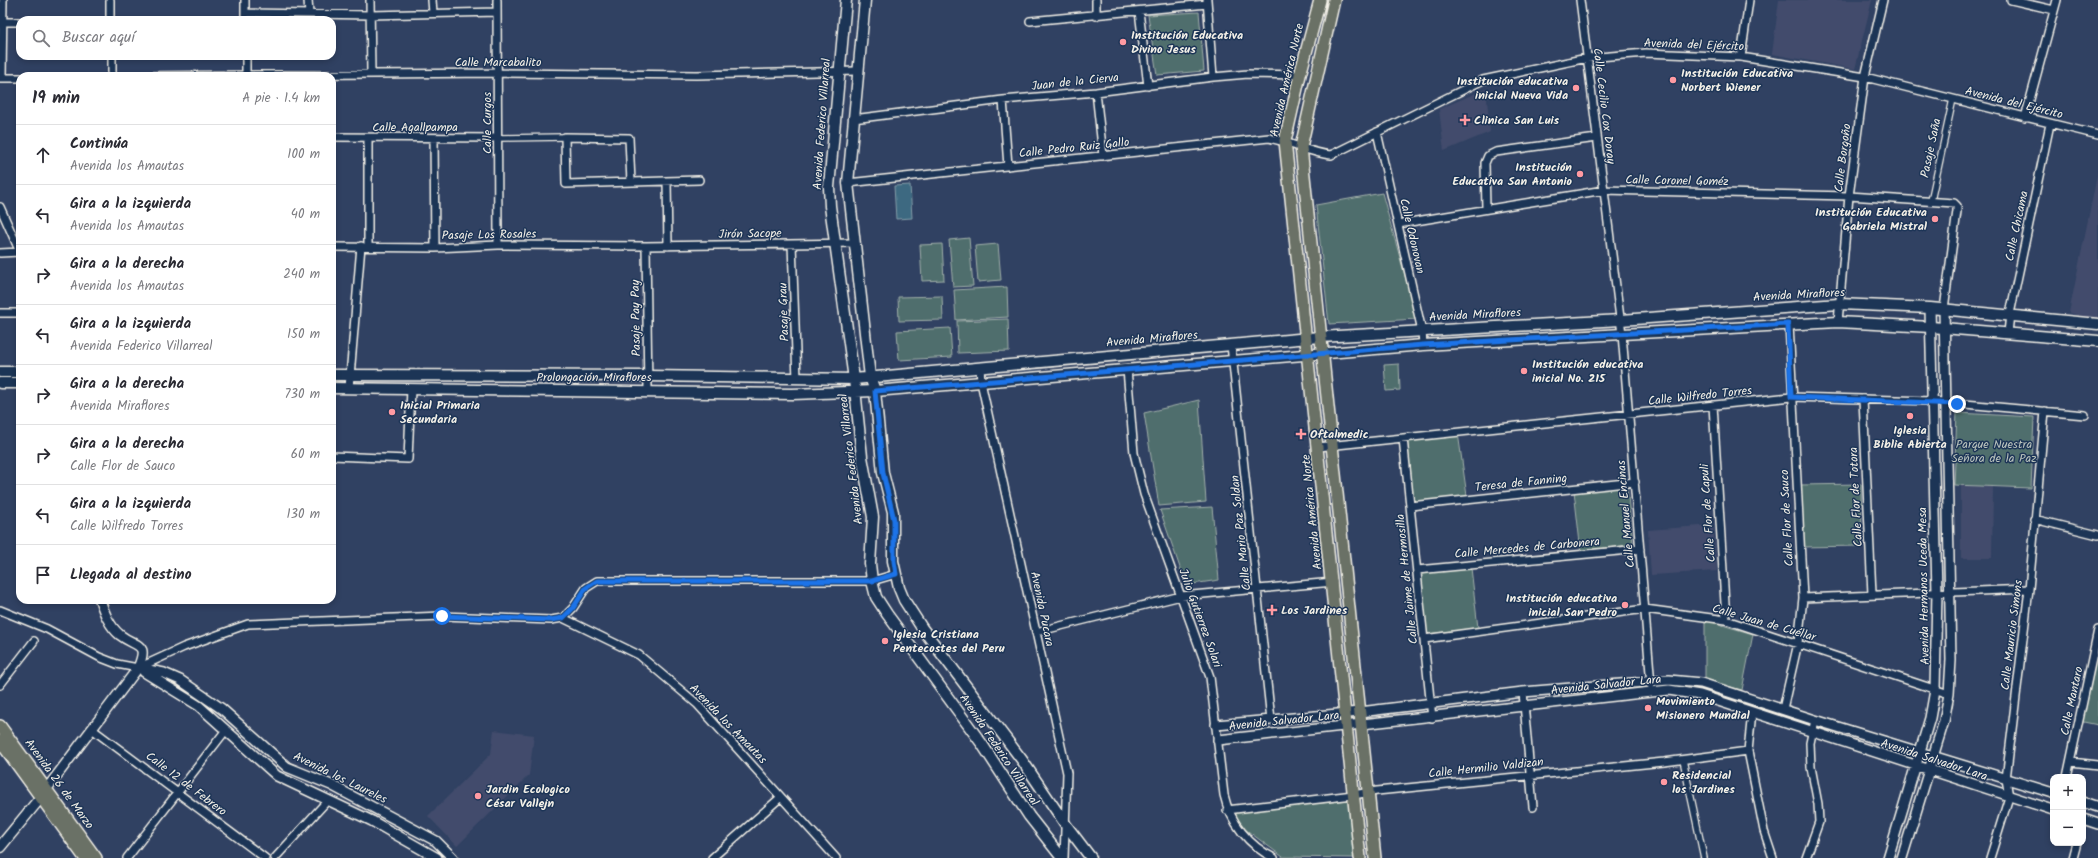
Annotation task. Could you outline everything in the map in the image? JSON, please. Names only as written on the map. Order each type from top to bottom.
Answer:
[{"type":"main road","name":"Avenida Federico Villarreal","points":[[846,0],[829,179],[830,206],[856,390],[862,457],[873,517],[870,564],[876,597],[982,744],[1029,816],[1063,858]]},
{"type":"main road","points":[[865,0],[857,71],[848,183],[870,377]]},
{"type":"main road","name":"Avenida América Norte","points":[[1320,0],[1300,75],[1285,141],[1333,582],[1360,858]]},
{"type":"main road","points":[[1334,0],[1301,147],[1375,858]]},
{"type":"main road","name":"Avenida Miraflores","points":[[854,379],[1320,337],[1620,320],[1839,304],[1930,308],[2010,314],[2098,324]]},
{"type":"main road","points":[[856,390],[875,391],[1308,353],[1423,345],[1838,322],[1945,328],[2098,341]]},
{"type":"main road","points":[[1118,355],[1123,369]]},
{"type":"main road","points":[[0,372],[16,372]]},
{"type":"main road","name":"Prolongación Miraflores","points":[[336,375],[648,376],[854,379]]},
{"type":"main road","name":"Avenida Federico Villarreal","points":[[870,377],[875,391],[883,473],[894,520],[894,561],[896,574],[904,600],[922,628],[1022,760],[1066,825],[1092,858]]},
{"type":"main road","points":[[0,383],[16,383]]},
{"type":"main road","name":"Prolongación Miraflores","points":[[336,388],[648,390],[792,394],[856,390]]},
{"type":"main road","name":"Avenida 26 de Marzo","points":[[0,726],[85,858]]},
{"type":"main road","name":"Avenida 26 de Marzo","points":[[0,742],[44,793],[96,858]]},
{"type":"main road","points":[[0,847],[44,793]]},
{"type":"street","points":[[3,0],[1,22],[1,78],[16,78]]},
{"type":"street","points":[[110,0],[110,16]]},
{"type":"street","points":[[245,0],[245,16],[497,12]]},
{"type":"street","points":[[308,0],[309,14]]},
{"type":"street","points":[[370,0],[371,74]]},
{"type":"street","points":[[432,0],[433,13]]},
{"type":"street","name":"Calle Curgos","points":[[497,0],[498,245]]},
{"type":"street","points":[[1096,0],[1096,16]]},
{"type":"street","name":"Calle Cecilio Cox Doray","points":[[1580,0],[1622,334]]},
{"type":"street","points":[[1741,57],[1749,0]]},
{"type":"street","name":"Calle Borgoño","points":[[1838,322],[1849,196],[1865,77],[1883,0]]},
{"type":"street","points":[[2011,0],[2054,10]]},
{"type":"street","points":[[2025,118],[2057,0]]},
{"type":"street","points":[[1030,21],[1096,16],[1207,2],[1214,77]]},
{"type":"street","points":[[1139,11],[1148,86]]},
{"type":"street","points":[[1,22],[16,22]]},
{"type":"street","name":"Avenida del Ejército","points":[[1301,147],[1319,154],[1331,155],[1483,80],[1587,58],[1646,53],[1741,57],[1865,77],[2098,135]]},
{"type":"street","points":[[112,60],[112,72]]},
{"type":"street","points":[[246,60],[246,72]]},
{"type":"street","name":"Calle Marcabalito","points":[[336,75],[498,73],[698,75],[857,71]]},
{"type":"street","name":"Juan de la Cierva","points":[[853,119],[1003,100],[1096,92],[1214,77],[1248,74],[1300,75]]},
{"type":"street","points":[[1096,92],[1102,156]]},
{"type":"street","name":"Pasaje Saña","points":[[1931,201],[1952,99]]},
{"type":"street","points":[[1003,100],[1008,166]]},
{"type":"street","name":"Calle Chicama","points":[[2008,333],[2010,314],[2050,124]]},
{"type":"street","name":"Calle Odonovan","points":[[1377,132],[1422,331],[1423,345]]},
{"type":"street","name":"Calle Agallpampa","points":[[336,138],[498,138]]},
{"type":"street","points":[[349,388],[349,375],[365,246],[368,138]]},
{"type":"street","points":[[434,138],[435,248]]},
{"type":"street","points":[[498,138],[629,138],[631,182]]},
{"type":"street","points":[[565,138],[566,184],[699,180]]},
{"type":"street","name":"Calle Pedro Ruiz Gallo","points":[[848,183],[1269,138],[1285,141],[1301,147]]},
{"type":"street","points":[[1486,209],[1485,163],[1488,156],[1496,152],[1598,138]]},
{"type":"street","points":[[667,181],[668,246]]},
{"type":"street","name":"Calle Coronel Goméz","points":[[1398,224],[1604,190],[1849,196],[1954,203],[1957,206],[1944,309]]},
{"type":"street","points":[[0,207],[16,243]]},
{"type":"street","name":"Jirón Sacope","points":[[646,246],[855,243]]},
{"type":"street","name":"Pasaje Grau","points":[[792,244],[797,379]]},
{"type":"street","name":"Pasaje Los Rosales","points":[[336,247],[365,246],[435,248],[498,245],[646,246]]},
{"type":"street","name":"Pasaje Pay Pay","points":[[646,246],[648,390]]},
{"type":"street","points":[[0,253],[16,252]]},
{"type":"street","name":"Avenida Hermanos Uceda Mesa","points":[[1888,858],[1930,718],[1935,690],[1937,592],[1930,308]]},
{"type":"street","name":"Avenida Hermanos Uceda Mesa","points":[[1902,858],[1944,721],[1949,694],[1951,660],[1944,309]]},
{"type":"street","points":[[0,313],[16,313]]},
{"type":"street","name":"Calle Flor de Sauco","points":[[1784,709],[1798,643],[1802,598],[1788,324]]},
{"type":"street","name":"Calle Manuel Encinas","points":[[1622,334],[1652,692]]},
{"type":"street","name":"Calle Mario Paz Soldan","points":[[1231,345],[1271,720]]},
{"type":"street","name":"Avenida Pucara","points":[[980,367],[981,382],[1067,773],[1066,825],[1063,858]]},
{"type":"street","name":"Julio Gutierrez Solari","points":[[1123,369],[1134,453],[1144,494],[1210,677],[1224,795],[1228,810],[1245,837],[1266,854],[1274,858]]},
{"type":"street","points":[[336,456],[408,459],[411,389]]},
{"type":"street","name":"Calle Wilfredo Torres","points":[[1318,447],[1791,397],[1932,401],[2084,414]]},
{"type":"street","name":"Calle Flor de Totora","points":[[1863,399],[1872,594]]},
{"type":"street","name":"Calle Flor de Capuli","points":[[1713,405],[1726,620]]},
{"type":"street","name":"Calle Mauricio Simons","points":[[1990,858],[2009,796],[2006,779],[2029,590],[2034,519],[2045,411]]},
{"type":"street","name":"Calle Jaime de Hermosilla","points":[[1402,438],[1432,718]]},
{"type":"street","name":"Teresa de Fanning","points":[[1410,506],[1634,482]]},
{"type":"street","points":[[2034,519],[2098,535]]},
{"type":"street","name":"Calle Mercedes de Carbonera","points":[[1416,570],[1640,549]]},
{"type":"street","points":[[138,668],[184,648],[248,624],[442,616],[551,620],[563,618],[573,608],[586,588],[597,581],[872,581],[896,574]]},
{"type":"street","points":[[1036,632],[1181,596],[1333,582]]},
{"type":"street","points":[[1802,598],[1872,594],[2029,590]]},
{"type":"street","points":[[44,793],[138,668],[144,655],[142,648],[120,635],[106,617],[101,604]]},
{"type":"street","name":"Calle Juan de Cuéllar","points":[[1424,639],[1645,609],[1726,620],[1949,694]]},
{"type":"street","name":"Avenida los Laureles","points":[[0,610],[47,629],[98,657],[117,664],[164,673],[180,680],[222,709],[287,767],[331,785],[436,841],[453,858]]},
{"type":"street","name":"Avenida los Amautas","points":[[563,618],[639,655],[697,704],[836,858]]},
{"type":"street","name":"Calle Mantaro","points":[[2069,774],[2098,630]]},
{"type":"street","points":[[0,685],[34,641]]},
{"type":"street","name":"Avenida los Laureles","points":[[138,668],[199,706],[277,776],[328,800],[433,857]]},
{"type":"street","name":"Avenida Salvador Lara","points":[[1216,725],[1360,712],[1431,702],[1651,680],[1701,683],[1815,720],[2050,792]]},
{"type":"street","name":"Avenida Salvador Lara","points":[[1218,740],[1432,718],[1669,690],[1700,695],[1929,771],[2050,809]]},
{"type":"street","points":[[1522,692],[1533,807]]},
{"type":"street","points":[[1752,712],[1748,751],[1764,831],[1773,858]]},
{"type":"street","points":[[1806,858],[1819,822],[1818,804],[1811,767],[1810,743],[1815,720]]},
{"type":"street","name":"Calle 12 de Febrero","points":[[92,729],[265,858]]},
{"type":"street","points":[[127,858],[226,730]]},
{"type":"street","name":"Calle Hermilio Valdizan","points":[[1228,810],[1530,774],[1683,760],[1748,751]]},
{"type":"street","points":[[1683,760],[1704,858]]},
{"type":"street","points":[[2071,762],[2098,765]]},
{"type":"street","points":[[712,858],[781,797]]},
{"type":"street","points":[[275,858],[328,800]]},
{"type":"street","points":[[2086,803],[2098,807]]},
{"type":"street","points":[[2086,822],[2098,824]]},
{"type":"street","points":[[2073,858],[2076,846]]},
{"type":"shaded area","points":[[1779,0],[1872,0],[1855,69],[1772,54]]},
{"type":"shaded area","name":"Clinica San Luis","points":[[1486,89],[1490,132],[1444,151],[1439,109]]},
{"type":"shaded area","points":[[2098,171],[2098,320],[2069,313]]},
{"type":"shaded area","points":[[910,185],[912,218],[896,219],[894,186]]},
{"type":"shaded area","points":[[1961,483],[1993,486],[1992,558],[1961,558]]},
{"type":"shaded area","points":[[1713,525],[1717,571],[1651,575],[1648,530]]},
{"type":"shaded area","name":"Jardin Ecologico César Vallejn","points":[[494,730],[534,735],[529,775],[457,846],[428,816],[491,754]]},
{"type":"green space","points":[[1199,12],[1204,71],[1157,75],[1148,15]]},
{"type":"green space","points":[[1382,193],[1417,319],[1329,324],[1316,205]]},
{"type":"green space","points":[[969,238],[973,286],[953,287],[949,240]]},
{"type":"green space","points":[[942,244],[944,280],[922,281],[920,245]]},
{"type":"green space","points":[[998,244],[1001,280],[978,282],[975,246]]},
{"type":"green space","points":[[1007,287],[1008,317],[956,320],[954,290]]},
{"type":"green space","points":[[942,296],[943,320],[899,321],[898,297]]},
{"type":"green space","points":[[1008,319],[1009,351],[958,353],[957,321]]},
{"type":"green space","points":[[950,328],[952,357],[899,360],[897,331]]},
{"type":"green space","points":[[1399,364],[1400,390],[1386,391],[1384,365]]},
{"type":"green space","points":[[1199,400],[1206,502],[1159,506],[1144,413]]},
{"type":"green space","name":"Parque Nuestra Señora de la Paz","points":[[1957,413],[2034,417],[2031,488],[1954,485]]},
{"type":"green space","points":[[1458,433],[1467,496],[1412,503],[1406,437]]},
{"type":"green space","points":[[1861,484],[1862,546],[1801,547],[1800,485]]},
{"type":"green space","points":[[1627,487],[1633,544],[1581,552],[1574,491]]},
{"type":"green space","points":[[1212,507],[1219,580],[1186,585],[1160,510]]},
{"type":"green space","points":[[1471,568],[1478,628],[1427,634],[1421,573]]},
{"type":"green space","points":[[1705,620],[1753,634],[1742,690],[1705,680]]},
{"type":"green space","points":[[2098,630],[2098,725],[2079,721]]},
{"type":"green space","points":[[1348,800],[1355,858],[1283,857],[1245,829],[1231,813]]},
{"type":"place","name":"Institución Educativa Divino Jesus","points":[[1123,42]]},
{"type":"place","name":"Institución Educativa Norbert Wiener","points":[[1673,80]]},
{"type":"place","name":"Institución educativa inicial Nueva Vida","points":[[1576,88]]},
{"type":"place","name":"Clinica San Luis","points":[[1465,120]]},
{"type":"place","name":"Institución Educativa San Antonio","points":[[1580,174]]},
{"type":"place","name":"Institución Educativa Gabriela Mistral","points":[[1935,219]]},
{"type":"place","name":"Institución educativa inicial No. 215","points":[[1524,371]]},
{"type":"place","name":"Inicial Primaria Secundaria","points":[[392,412]]},
{"type":"place","name":"Iglesia Biblie Abierta","points":[[1910,416]]},
{"type":"place","name":"Oftalmedic","points":[[1301,434]]},
{"type":"place","name":"Institución educativa inicial San Pedro","points":[[1625,605]]},
{"type":"place","name":"Los Jardines","points":[[1272,610]]},
{"type":"place","name":"Iglesia Cristiana Pentecostes del Peru","points":[[885,641]]},
{"type":"place","name":"Movimiento Misionero Mundial","points":[[1648,708]]},
{"type":"place","name":"Residencial los Jardines","points":[[1664,782]]},
{"type":"place","name":"Jardin Ecologico César Vallejn","points":[[478,796]]},
{"type":"route","points":[[442,616],[551,620],[563,618],[573,608],[586,588],[597,581],[617,579],[872,581],[896,574],[894,561],[894,520],[883,473],[875,391],[1308,353],[1788,324],[1791,397],[1932,401],[1957,404]]}]
